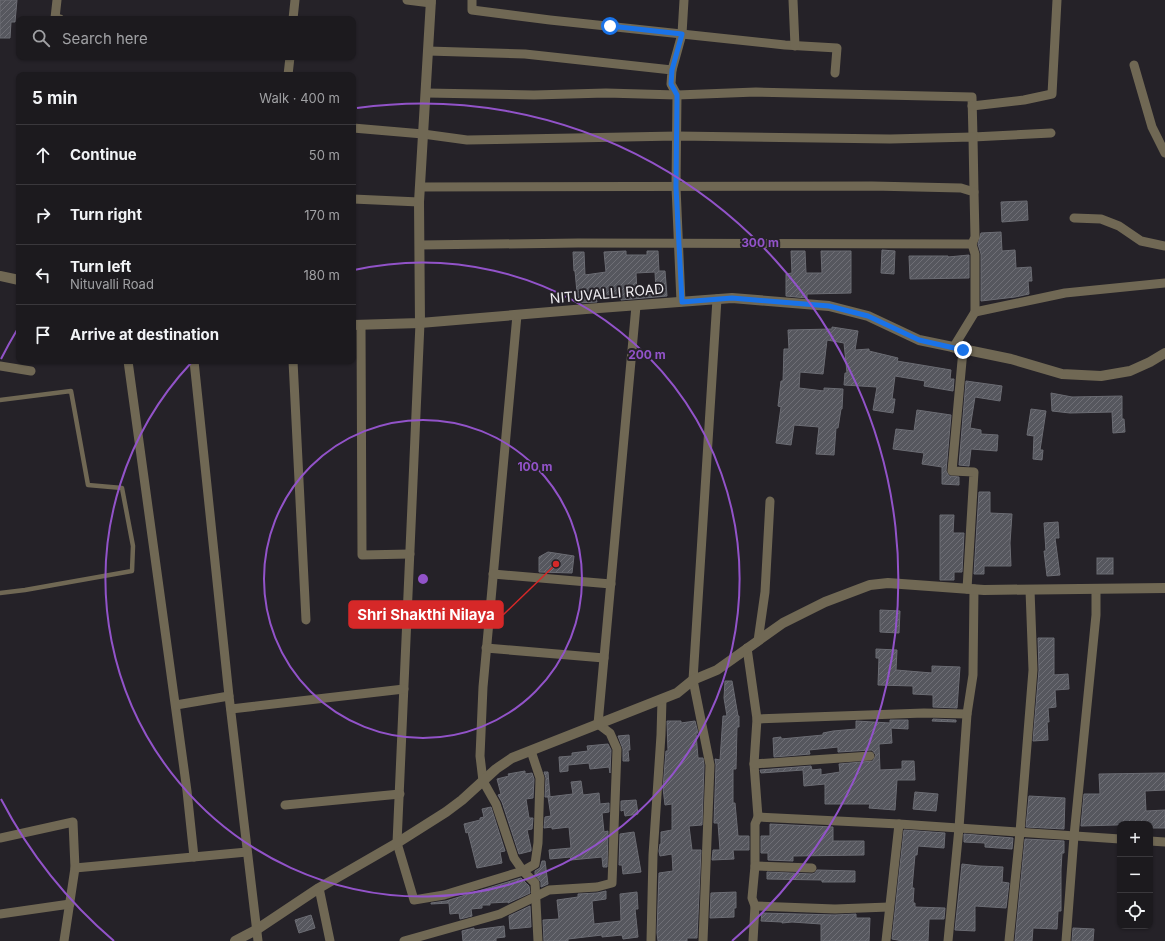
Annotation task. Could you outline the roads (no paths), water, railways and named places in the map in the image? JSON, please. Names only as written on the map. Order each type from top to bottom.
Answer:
[{"type":"street","points":[[55,16],[57,0]]},
{"type":"street","points":[[293,16],[295,0]]},
{"type":"street","points":[[407,0],[431,1],[419,202],[420,323],[397,843],[414,900],[444,895],[523,871],[535,864],[538,843],[540,778],[531,751]]},
{"type":"street","points":[[472,0],[472,10],[550,20],[795,46],[837,48],[835,73]]},
{"type":"street","points":[[682,302],[676,187],[677,95],[671,84],[672,70],[682,34],[684,0]]},
{"type":"street","points":[[793,0],[795,46]]},
{"type":"street","points":[[972,106],[1024,100],[1052,94],[1057,0]]},
{"type":"street","points":[[428,52],[525,54],[672,70]]},
{"type":"street","points":[[287,60],[288,72]]},
{"type":"street","points":[[1134,65],[1152,127],[1165,153]]},
{"type":"street","points":[[426,93],[534,95],[606,93],[677,95],[756,92],[972,97],[975,237],[972,244],[975,254],[975,312],[958,349],[952,471],[974,472],[970,589],[973,676],[967,714],[959,828],[948,941]]},
{"type":"street","points":[[356,128],[423,134],[467,140],[677,136],[890,139],[973,137],[1051,132]]},
{"type":"street","points":[[420,187],[887,186],[961,188],[974,192]]},
{"type":"street","points":[[356,199],[419,202]]},
{"type":"street","points":[[1074,218],[1101,219],[1119,226],[1141,241],[1165,246]]},
{"type":"street","points":[[420,245],[578,243],[972,244]]},
{"type":"street","points":[[0,276],[16,279]]},
{"type":"street","points":[[975,312],[1065,293],[1165,283]]},
{"type":"street","name":"NITUVALLI ROAD","points":[[357,325],[420,323],[732,298],[829,306],[868,316],[919,340],[1011,359],[1062,374],[1101,376],[1130,371],[1165,353]]},
{"type":"street","points":[[703,941],[710,765],[693,680],[717,299]]},
{"type":"street","points":[[598,724],[636,306]]},
{"type":"street","points":[[516,315],[482,687],[480,756],[483,781],[496,804],[514,858],[523,871],[535,883],[538,941]]},
{"type":"street","points":[[357,325],[362,555],[410,554]]},
{"type":"street","points":[[128,364],[176,705],[194,857]]},
{"type":"street","points":[[194,364],[229,696],[258,941]]},
{"type":"street","points":[[293,364],[306,620]]},
{"type":"street","points":[[0,366],[31,371]]},
{"type":"street","points":[[758,641],[765,592],[770,501]]},
{"type":"street","points":[[493,574],[610,584]]},
{"type":"street","points":[[235,941],[256,930],[319,888],[397,843],[446,812],[462,800],[496,768],[512,758],[676,693],[693,680],[717,670],[784,623],[825,602],[870,585],[888,583],[970,589],[1030,590],[1165,588]]},
{"type":"street","points":[[1066,941],[1074,836],[1096,615],[1096,589]]},
{"type":"street","points":[[1009,941],[1020,832],[1033,670],[1030,590]]},
{"type":"street","points":[[486,648],[604,658]]},
{"type":"street","points":[[747,648],[757,719],[754,764],[758,817],[755,824],[756,866],[752,898],[755,906],[753,941]]},
{"type":"street","points":[[231,709],[404,689]]},
{"type":"street","points":[[176,705],[229,696]]},
{"type":"street","points":[[651,941],[653,855],[662,699]]},
{"type":"street","points":[[757,719],[924,713],[967,714]]},
{"type":"street","points":[[404,941],[500,914],[549,890],[597,887],[612,883],[617,749],[610,733],[598,724]]},
{"type":"street","points":[[754,764],[870,756]]},
{"type":"street","points":[[285,805],[400,794]]},
{"type":"street","points":[[758,817],[899,824],[1117,839]]},
{"type":"street","points":[[0,838],[73,822],[75,868],[64,941]]},
{"type":"street","points":[[886,941],[899,824]]},
{"type":"street","points":[[1153,841],[1165,842]]},
{"type":"street","points":[[75,868],[247,852]]},
{"type":"street","points":[[756,866],[812,868]]},
{"type":"street","points":[[319,888],[330,941]]},
{"type":"street","points":[[0,914],[70,904]]},
{"type":"street","points":[[755,906],[835,909],[889,907]]},
{"type":"lane","points":[[0,400],[71,391],[88,485],[122,488],[133,546],[132,571],[0,593]]},
{"type":"place","name":"Shri Shakthi Nilaya","points":[[556,564]]}]
